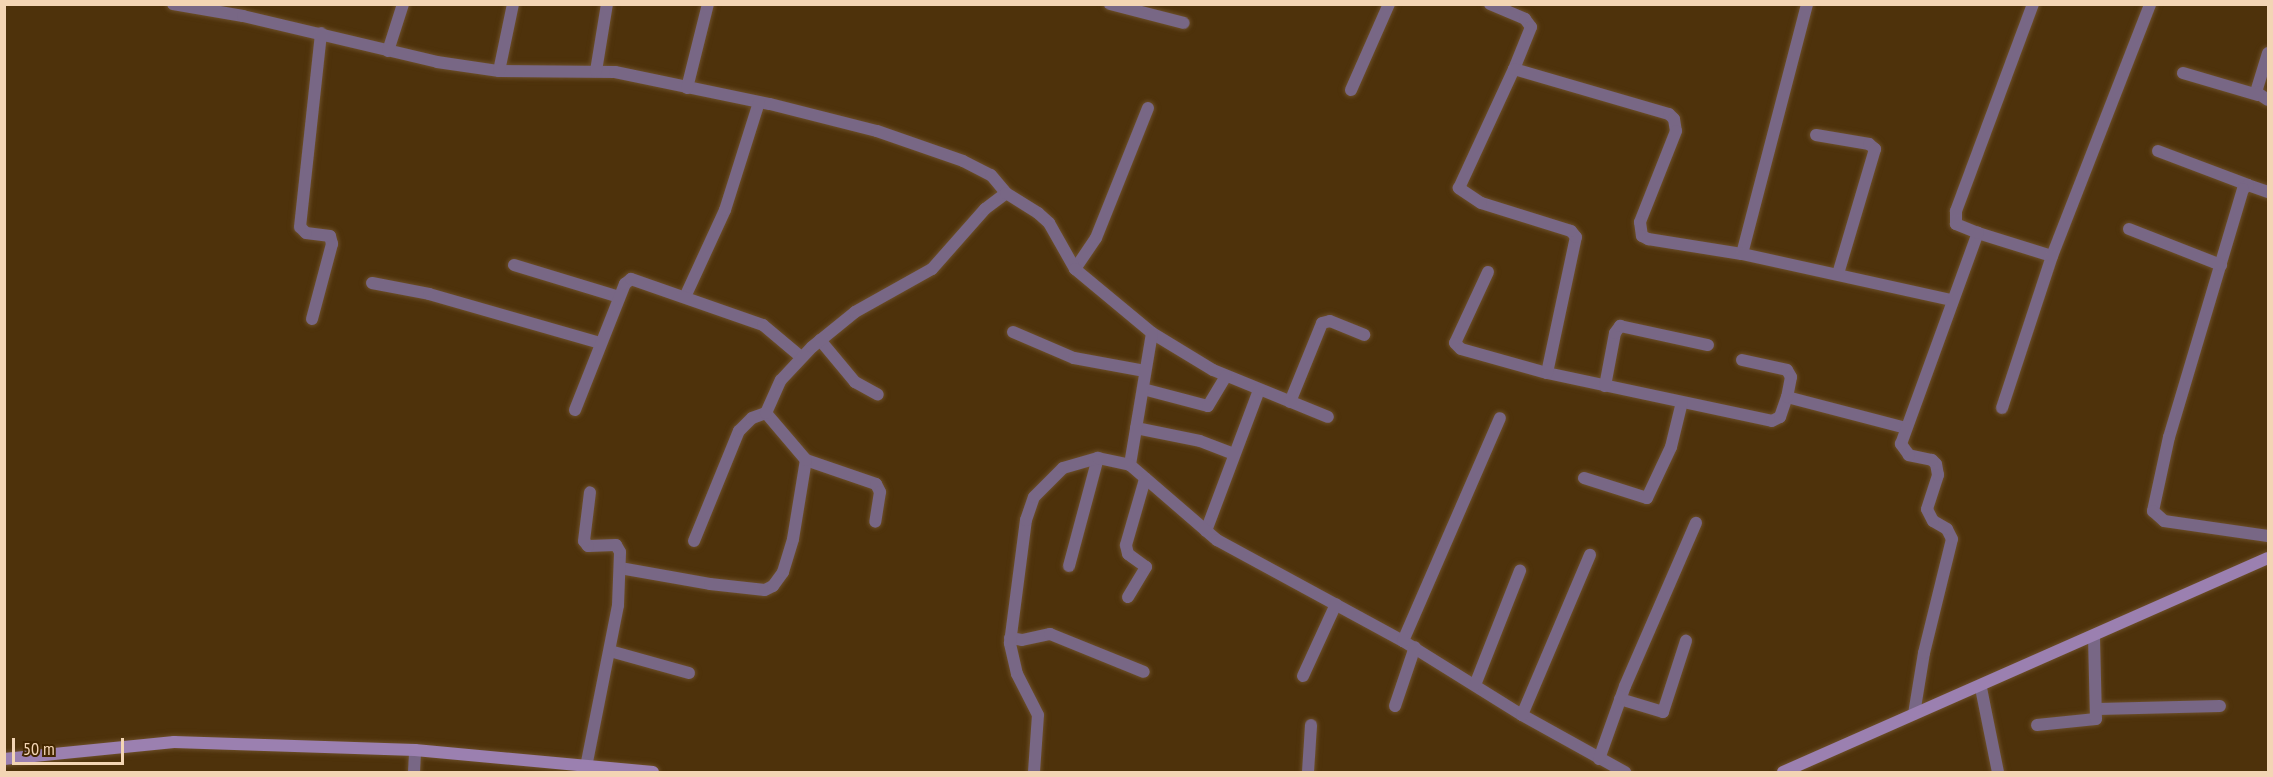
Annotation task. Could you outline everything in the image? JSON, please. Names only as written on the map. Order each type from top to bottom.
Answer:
[{"type":"street","points":[[173,4],[321,33],[388,51],[499,71],[596,71],[759,102],[877,131],[963,161],[990,175],[1006,193],[1049,223],[1075,269],[1152,333],[1226,376],[1328,417]]},
{"type":"street","points":[[388,51],[403,4]]},
{"type":"street","points":[[499,71],[513,4]]},
{"type":"street","points":[[596,71],[608,4]]},
{"type":"street","points":[[687,88],[708,4]]},
{"type":"street","points":[[1110,4],[1184,23]]},
{"type":"street","points":[[1351,90],[1389,4]]},
{"type":"street","points":[[1490,4],[1525,20],[1531,27],[1459,188],[1480,203],[1571,231],[1576,237],[1547,373]]},
{"type":"street","points":[[1742,254],[1807,4]]},
{"type":"street","points":[[2033,4],[1956,211],[1956,224],[2052,256]]},
{"type":"street","points":[[2002,408],[2052,256],[2150,4]]},
{"type":"street","points":[[312,319],[332,244],[330,236],[306,233],[300,226],[321,33]]},
{"type":"street","points":[[2183,73],[2263,97],[2268,53]]},
{"type":"street","points":[[1514,69],[1669,114],[1674,119],[1676,131],[1640,222],[1642,236],[1742,254],[1951,300]]},
{"type":"street","points":[[685,297],[725,210],[759,102]]},
{"type":"street","points":[[1075,269],[1096,238],[1148,108]]},
{"type":"street","points":[[1816,135],[1869,144],[1875,149],[1838,274]]},
{"type":"street","points":[[2158,151],[2268,192]]},
{"type":"street","points":[[2248,185],[2169,437],[2153,511],[2164,521],[2268,536]]},
{"type":"street","points":[[694,541],[739,430],[752,418],[766,413],[781,380],[801,357],[878,296],[932,268],[986,209],[1006,193]]},
{"type":"street","points":[[2129,229],[2222,265]]},
{"type":"street","points":[[1914,714],[1924,653],[1952,539],[1947,528],[1933,521],[1927,509],[1938,475],[1936,464],[1903,450],[1906,428],[1951,300],[1978,232]]},
{"type":"street","points":[[514,265],[620,297]]},
{"type":"street","points":[[1488,272],[1457,347],[1547,373],[1605,386],[1772,421],[1780,417],[1791,377],[1787,369],[1742,360]]},
{"type":"street","points":[[575,410],[600,343],[620,297],[631,279],[763,325],[801,357]]},
{"type":"street","points":[[372,283],[438,297],[600,343]]},
{"type":"street","points":[[1290,402],[1322,322],[1330,321],[1364,335]]},
{"type":"street","points":[[1605,386],[1615,333],[1620,326],[1708,345]]},
{"type":"street","points":[[1013,332],[1074,358],[1145,372]]},
{"type":"street","points":[[1130,465],[1152,333]]},
{"type":"street","points":[[820,340],[855,382],[878,395]]},
{"type":"street","points":[[1143,389],[1208,406],[1226,376]]},
{"type":"street","points":[[1206,531],[1259,390]]},
{"type":"street","points":[[1786,397],[1906,428]]},
{"type":"street","points":[[1584,478],[1647,498],[1666,462],[1682,402]]},
{"type":"street","points":[[766,413],[806,460],[876,484],[880,492],[875,522]]},
{"type":"street","points":[[1404,640],[1500,418]]},
{"type":"street","points":[[1136,428],[1200,441],[1234,454]]},
{"type":"street","points":[[1069,566],[1098,458]]},
{"type":"street","points":[[1034,772],[1038,715],[1011,660],[1010,638],[1026,520],[1034,497],[1063,468],[1098,458],[1130,465],[1206,531],[1404,640],[1522,715],[1625,772]]},
{"type":"street","points":[[620,568],[710,584],[765,590],[773,586],[783,572],[793,539],[806,460]]},
{"type":"street","points":[[1128,597],[1146,567],[1128,554],[1126,548],[1145,479]]},
{"type":"street","points":[[586,767],[610,651],[620,568],[618,546],[588,546],[584,541],[590,492]]},
{"type":"street","points":[[1599,759],[1620,699],[1696,523]]},
{"type":"street","points":[[1522,715],[1590,555]]},
{"type":"street","points":[[1783,772],[1914,714],[1981,688],[2268,558]]},
{"type":"street","points":[[1475,685],[1520,571]]},
{"type":"street","points":[[1303,676],[1336,604]]},
{"type":"street","points":[[1010,638],[1022,640],[1050,634],[1144,672]]},
{"type":"street","points":[[2037,725],[2092,721],[2098,709],[2094,638]]},
{"type":"street","points":[[1620,699],[1664,712],[1686,641]]},
{"type":"street","points":[[1395,706],[1415,647]]},
{"type":"street","points":[[610,651],[689,673]]},
{"type":"street","points":[[1981,688],[1998,772]]},
{"type":"street","points":[[2098,709],[2220,706]]},
{"type":"street","points":[[1308,772],[1311,725]]},
{"type":"street","points":[[4,759],[174,742],[415,750],[653,772]]},
{"type":"street","points":[[414,772],[415,750]]}]
